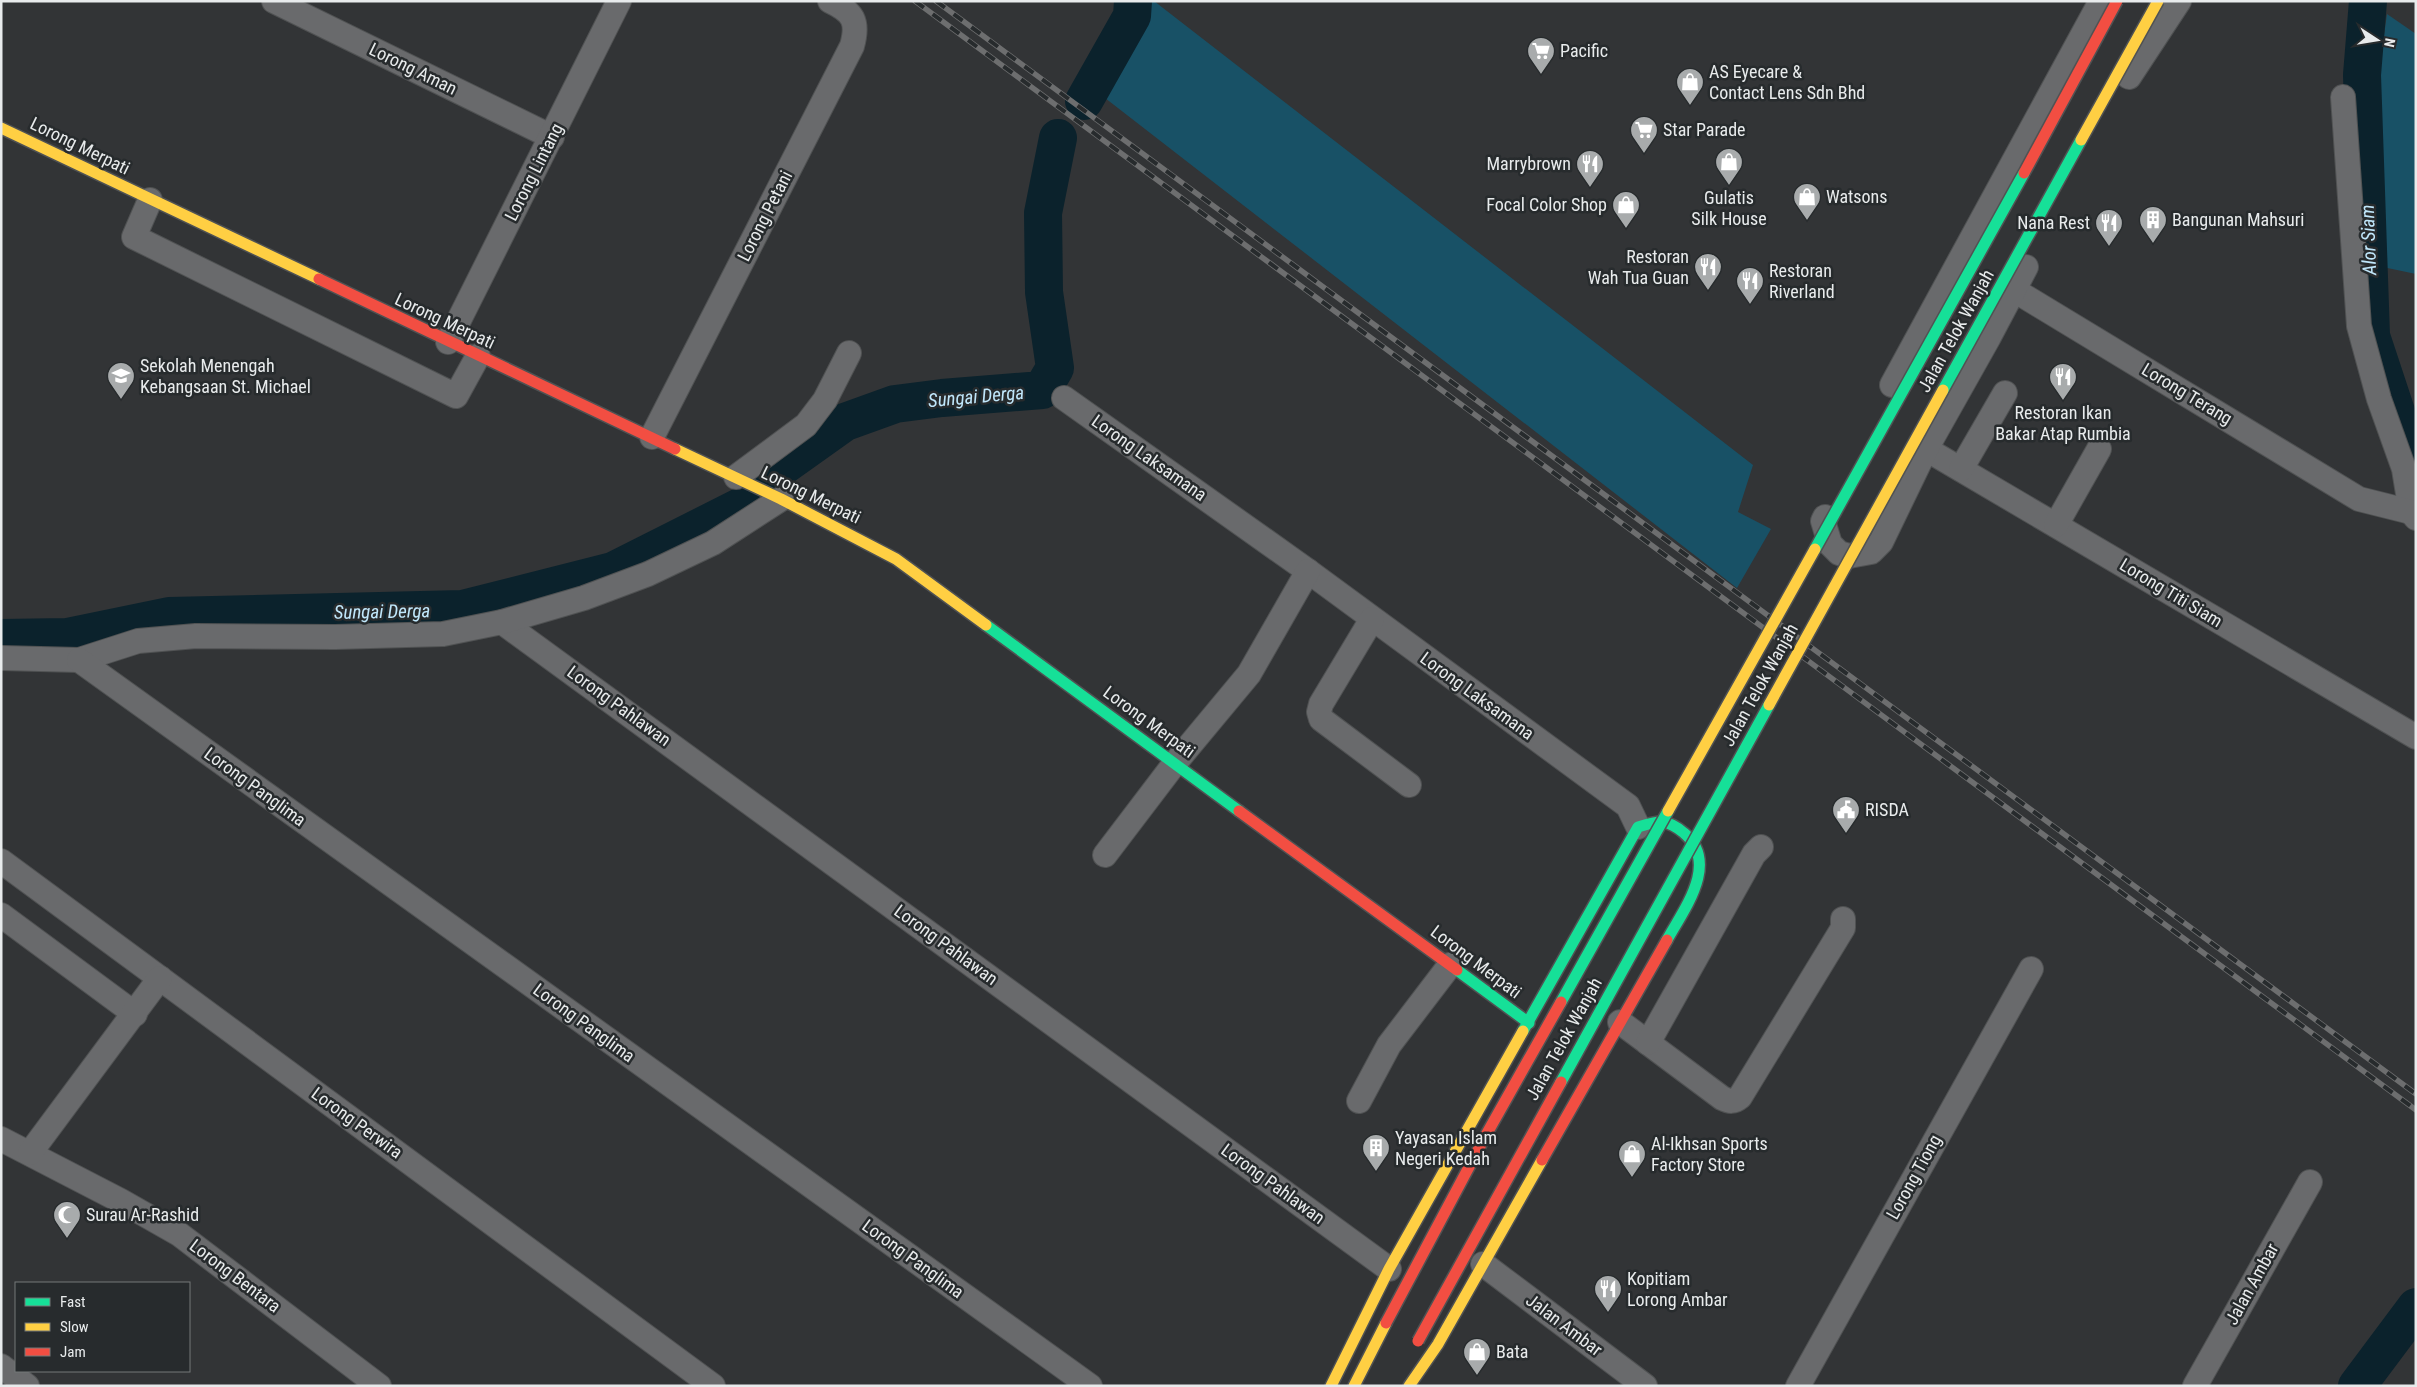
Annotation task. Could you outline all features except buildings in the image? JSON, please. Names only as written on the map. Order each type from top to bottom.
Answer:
[{"type":"main road","name":"Jalan Telok Wanjah","points":[[1354,1386],[1486,1135],[1973,268],[2118,1]]},
{"type":"main road","name":"Jalan Telok Wanjah","points":[[1416,1345],[2158,1]]},
{"type":"main road","name":"Lorong Merpati","points":[[1,128],[448,342],[736,477],[896,559],[1529,1023]]},
{"type":"main road","points":[[1331,1386],[1389,1269],[1638,828],[1657,821],[1675,826],[1690,838],[1700,858],[1690,897],[1438,1344],[1409,1386]]},
{"type":"street","name":"Lorong Aman","points":[[274,1],[552,137]]},
{"type":"street","name":"Lorong Lintang","points":[[448,342],[619,1]]},
{"type":"street","name":"Lorong Petani","points":[[652,437],[852,46],[856,25],[844,8],[830,1]]},
{"type":"street","points":[[2101,1],[1976,234],[1862,438],[1824,520],[1830,544],[1839,553],[1849,556],[1871,552],[1882,542],[1926,448],[2131,74],[2179,1]]},
{"type":"street","points":[[2343,97],[2358,326],[2379,399],[2404,469],[2414,515]]},
{"type":"street","points":[[150,200],[134,237],[456,396],[478,356]]},
{"type":"street","name":"Lorong Terang","points":[[2014,290],[2359,498],[2414,515]]},
{"type":"street","points":[[736,477],[806,425],[825,400],[849,353]]},
{"type":"street","points":[[1961,469],[2005,393]]},
{"type":"street","name":"Lorong Laksamana","points":[[1064,398],[1308,571],[1628,806],[1638,828]]},
{"type":"street","name":"Lorong Titi Siam","points":[[1926,448],[2416,738]]},
{"type":"street","points":[[2056,525],[2099,449]]},
{"type":"street","points":[[1,658],[79,660],[138,640],[196,636],[335,637],[444,634],[502,622],[584,598],[648,574],[713,542],[781,499]]},
{"type":"street","points":[[1105,855],[1175,763],[1249,674],[1308,571]]},
{"type":"street","points":[[1372,619],[1321,704],[1319,712],[1321,718],[1409,785]]},
{"type":"street","name":"Lorong Pahlawan","points":[[502,622],[1389,1269]]},
{"type":"street","name":"Lorong Panglima","points":[[79,660],[1090,1386]]},
{"type":"street","points":[[1648,1043],[1754,854],[1761,847]]},
{"type":"street","name":"Lorong Perwira","points":[[1,861],[712,1386]]},
{"type":"street","points":[[1,915],[135,1014]]},
{"type":"street","points":[[1620,1022],[1722,1098],[1731,1101],[1736,1100],[1842,928],[1843,919]]},
{"type":"street","points":[[1360,1101],[1389,1045],[1450,964]]},
{"type":"street","name":"Lorong Tiong","points":[[1798,1386],[2031,969]]},
{"type":"street","points":[[30,1153],[160,978]]},
{"type":"street","name":"Lorong Bentara","points":[[2,1141],[30,1153],[179,1234],[379,1386]]},
{"type":"street","name":"Jalan Ambar","points":[[2195,1386],[2310,1182]]},
{"type":"street","name":"Jalan Ambar","points":[[1483,1264],[1645,1386]]},
{"type":"street","points":[[1,1366],[28,1386]]},
{"type":"shaded area","points":[[1145,1],[1154,1],[1753,465],[1738,512],[1771,529],[1737,588],[1096,91]]},
{"type":"shaded area","points":[[2387,14],[2416,34],[2416,274],[2378,266],[2373,113]]},
{"type":"waterway","name":"Sungai Derga","points":[[1084,101],[1132,16],[1133,1]]},
{"type":"waterway","name":"Alor Siam","points":[[2368,1],[2362,75],[2371,336],[2411,457]]},
{"type":"waterway","name":"Sungai Derga","points":[[765,479],[845,422],[895,404],[942,398],[1042,390],[1055,368],[1044,292],[1043,213],[1058,138]]},
{"type":"waterway","name":"Sungai Derga","points":[[1,638],[67,637],[169,616],[463,609],[613,571],[744,505]]},
{"type":"waterway","name":"Alor Siam","points":[[2357,1386],[2416,1307]]},
{"type":"railway","points":[[915,1],[2416,1110]]},
{"type":"railway","points":[[936,1],[2416,1094]]},
{"type":"traffic: fast","points":[[1943,390],[2081,140]]},
{"type":"traffic: fast","points":[[1815,549],[2024,173]]},
{"type":"traffic: fast","points":[[986,625],[1239,811]]},
{"type":"traffic: fast","points":[[1561,1082],[1769,705]]},
{"type":"traffic: fast","points":[[1561,1002],[1668,811]]},
{"type":"traffic: fast","points":[[1523,1031],[1638,827],[1657,822],[1672,825],[1684,833],[1694,845],[1699,858],[1699,872],[1695,886],[1667,940]]},
{"type":"traffic: fast","points":[[1457,970],[1529,1023]]},
{"type":"traffic: slow","points":[[2081,140],[2158,1]]},
{"type":"traffic: slow","points":[[1,128],[319,279]]},
{"type":"traffic: slow","points":[[1769,705],[1943,390]]},
{"type":"traffic: slow","points":[[675,449],[781,499],[896,559],[986,625]]},
{"type":"traffic: slow","points":[[1668,811],[1815,549]]},
{"type":"traffic: slow","points":[[1331,1386],[1389,1269],[1523,1031]]},
{"type":"traffic: slow","points":[[1409,1386],[1438,1344],[1542,1160]]},
{"type":"traffic: slow","points":[[1354,1386],[1386,1323]]},
{"type":"traffic: jam","points":[[2024,173],[2117,1]]},
{"type":"traffic: jam","points":[[319,279],[675,449]]},
{"type":"traffic: jam","points":[[1239,811],[1457,970]]},
{"type":"traffic: jam","points":[[1542,1160],[1667,940]]},
{"type":"traffic: jam","points":[[1386,1323],[1486,1135],[1561,1002]]},
{"type":"traffic: jam","points":[[1418,1341],[1561,1082]]},
{"type":"place","name":"Pacific","points":[[1541,75]]},
{"type":"place","name":"AS Eyecare & Contact Lens Sdn Bhd","points":[[1690,106]]},
{"type":"place","name":"Star Parade","points":[[1644,154]]},
{"type":"place","name":"Gulatis Silk House","points":[[1729,186]]},
{"type":"place","name":"Marrybrown","points":[[1590,188]]},
{"type":"place","name":"Watsons","points":[[1807,221]]},
{"type":"place","name":"Focal Color Shop","points":[[1626,229]]},
{"type":"place","name":"Bangunan Mahsuri","points":[[2153,244]]},
{"type":"place","name":"Nana Rest","points":[[2109,247]]},
{"type":"place","name":"Restoran Wah Tua Guan","points":[[1708,291]]},
{"type":"place","name":"Restoran Riverland","points":[[1750,305]]},
{"type":"place","name":"Sekolah Menengah Kebangsaan St. Michael","points":[[121,400]]},
{"type":"place","name":"Restoran Ikan Bakar Atap Rumbia","points":[[2063,401]]},
{"type":"place","name":"RISDA","points":[[1846,834]]},
{"type":"place","name":"Yayasan Islam Negeri Kedah","points":[[1376,1172]]},
{"type":"place","name":"Al-Ikhsan Sports Factory Store","points":[[1632,1178]]},
{"type":"place","name":"Surau Ar-Rashid","points":[[67,1239]]},
{"type":"place","name":"Kopitiam Lorong Ambar","points":[[1608,1313]]},
{"type":"place","name":"Bata","points":[[1477,1376]]}]
